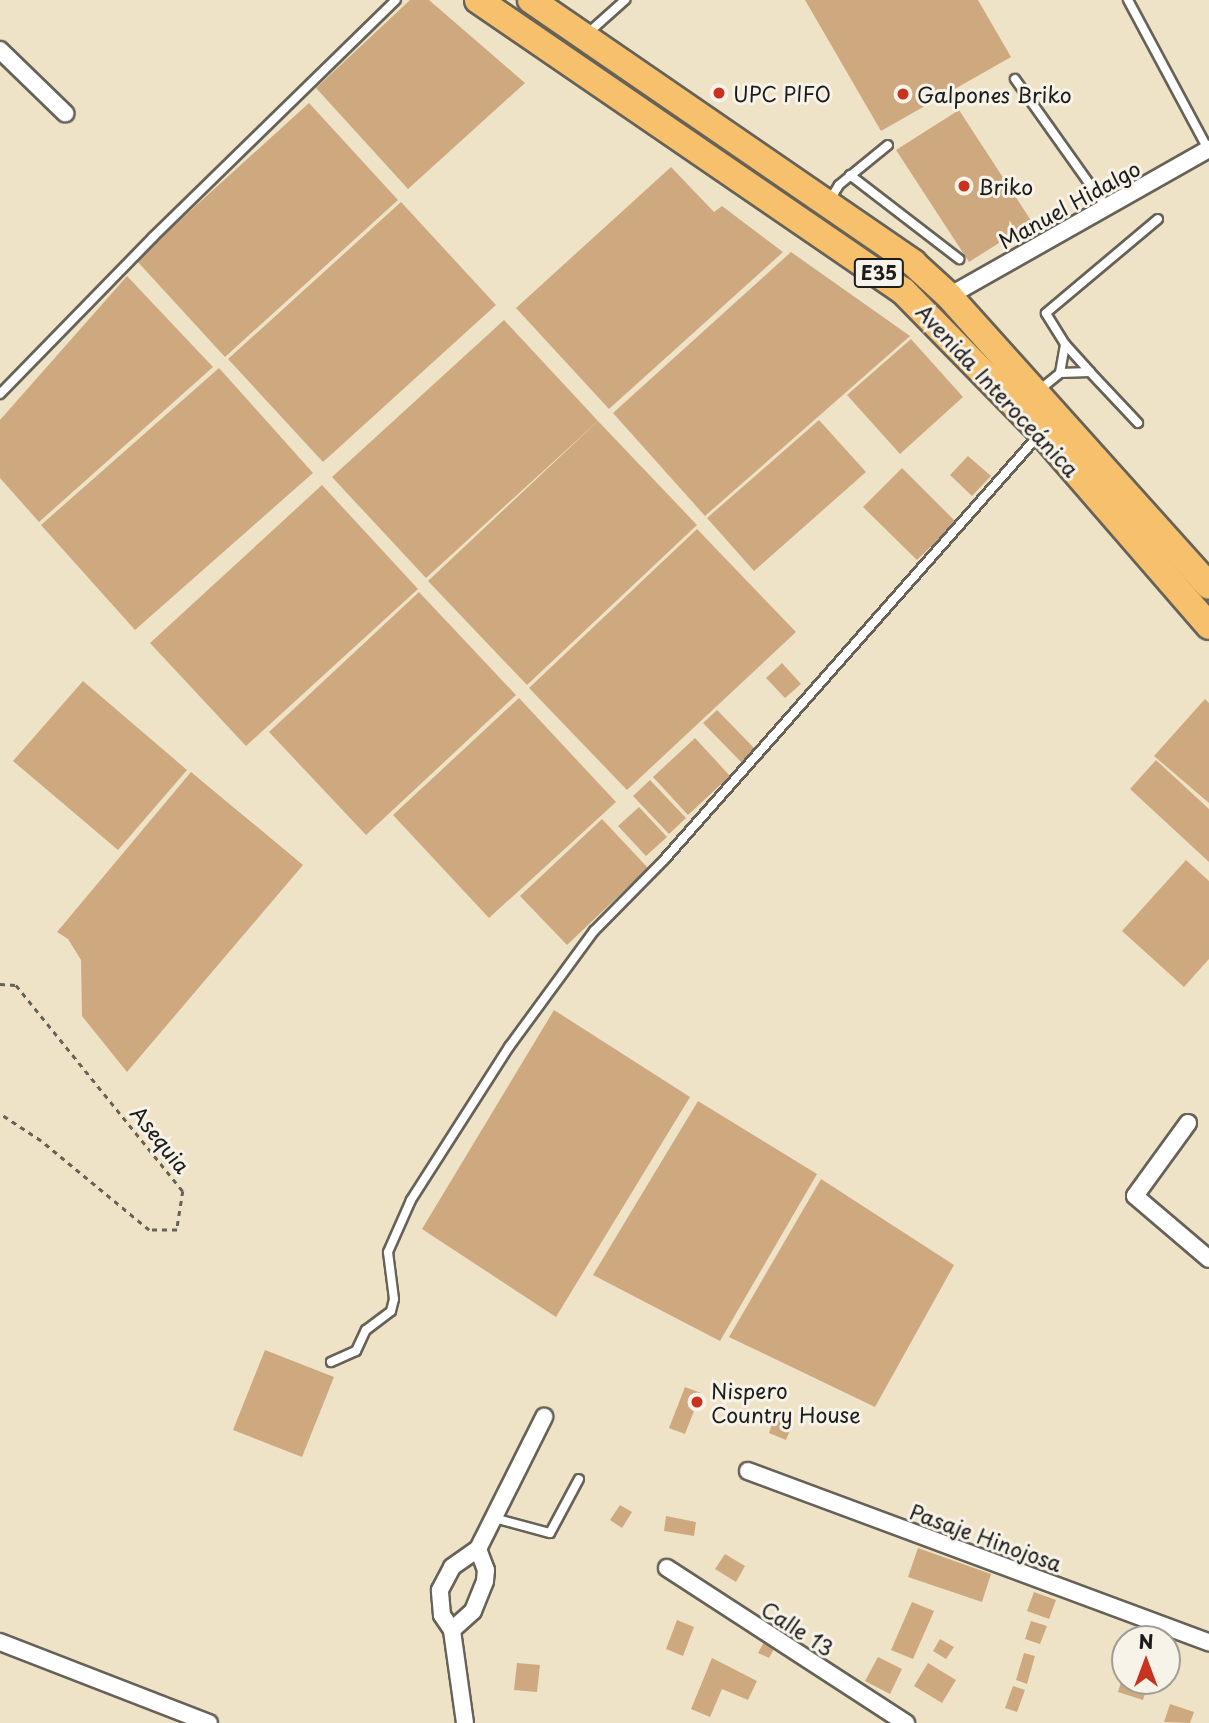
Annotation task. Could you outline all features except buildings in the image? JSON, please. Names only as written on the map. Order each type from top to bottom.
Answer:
[{"type":"highway","name":"Avenida Interoceánica","points":[[478,0],[903,291],[1042,432],[1209,626]]},
{"type":"highway","name":"Avenida Interoceánica","points":[[531,0],[575,33],[829,202],[913,263],[949,296],[1209,586]]},
{"type":"highway","points":[[554,0],[575,33]]},
{"type":"street","points":[[0,50],[65,113]]},
{"type":"street","name":"Manuel Hidalgo","points":[[949,296],[1209,149]]},
{"type":"street","points":[[1188,1123],[1137,1187],[1135,1196],[1209,1259]]},
{"type":"street","points":[[465,1723],[452,1630],[442,1615],[440,1590],[452,1567],[478,1549],[544,1417]]},
{"type":"street","name":"Pasaje Hinojosa","points":[[748,1471],[1209,1642]]},
{"type":"street","points":[[452,1630],[473,1611],[485,1581],[486,1570],[478,1549]]},
{"type":"street","name":"Calle 13","points":[[667,1568],[906,1723]]},
{"type":"street","points":[[0,1642],[209,1723]]},
{"type":"lane","points":[[0,394],[163,228],[396,0]]},
{"type":"lane","points":[[575,33],[625,0]]},
{"type":"lane","points":[[1128,0],[1209,149]]},
{"type":"lane","points":[[1014,79],[1106,207]]},
{"type":"lane","points":[[829,202],[850,175],[888,145]]},
{"type":"lane","points":[[850,175],[959,259]]},
{"type":"lane","points":[[1138,424],[1065,344],[1046,313],[1157,219]]},
{"type":"lane","points":[[1060,373],[1065,344]]},
{"type":"lane","points":[[1036,393],[1060,373],[1090,372]]},
{"type":"lane","points":[[331,1362],[356,1351],[366,1329],[391,1311],[394,1299],[388,1252],[411,1200],[509,1047],[594,931],[664,860],[1042,432]]},
{"type":"lane","points":[[494,1518],[550,1533],[579,1479]]},
{"type":"path","name":"Asequia","points":[[0,984],[16,985],[183,1191],[177,1230],[149,1230],[41,1141],[0,1114]]},
{"type":"place","name":"UPC PIFO","points":[[719,93]]},
{"type":"place","name":"Galpones Briko","points":[[903,94]]},
{"type":"place","name":"Briko","points":[[964,186]]},
{"type":"place","name":"Nispero Country House","points":[[697,1402]]}]
